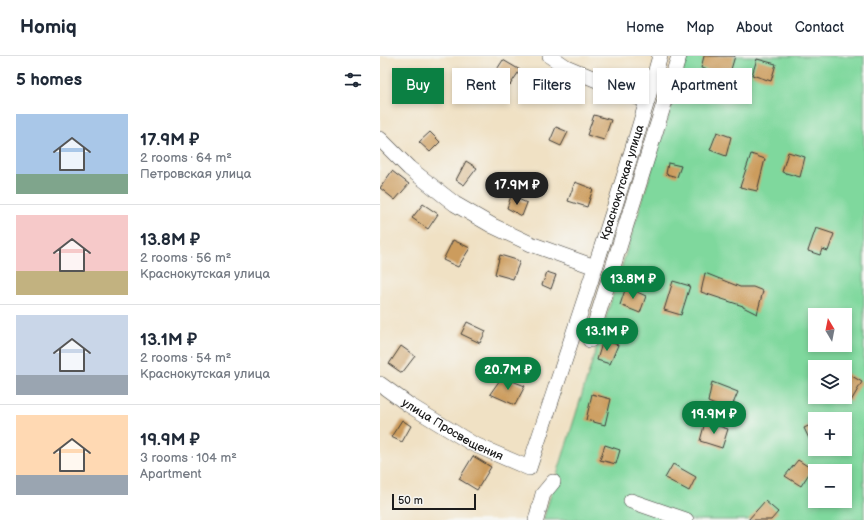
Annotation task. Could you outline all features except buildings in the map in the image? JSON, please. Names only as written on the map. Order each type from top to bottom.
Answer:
[{"type":"street","points":[[550,56],[566,67],[593,78]]},
{"type":"street","name":"Краснокутская улица","points":[[649,96],[660,56]]},
{"type":"street","name":"Краснокутская улица","points":[[590,340],[679,56]]},
{"type":"street","name":"Краснокутская улица","points":[[529,468],[647,104]]},
{"type":"street","points":[[380,139],[409,168],[455,204],[493,226],[531,244],[595,267]]},
{"type":"street","name":"улица Просвещения","points":[[380,384],[409,405],[473,444],[529,468]]},
{"type":"street","points":[[536,520],[544,494],[553,482]]},
{"type":"street","points":[[631,501],[686,520]]},
{"type":"green space","points":[[687,56],[864,56],[864,520],[543,520],[672,104],[752,104],[752,68],[683,68]]}]
